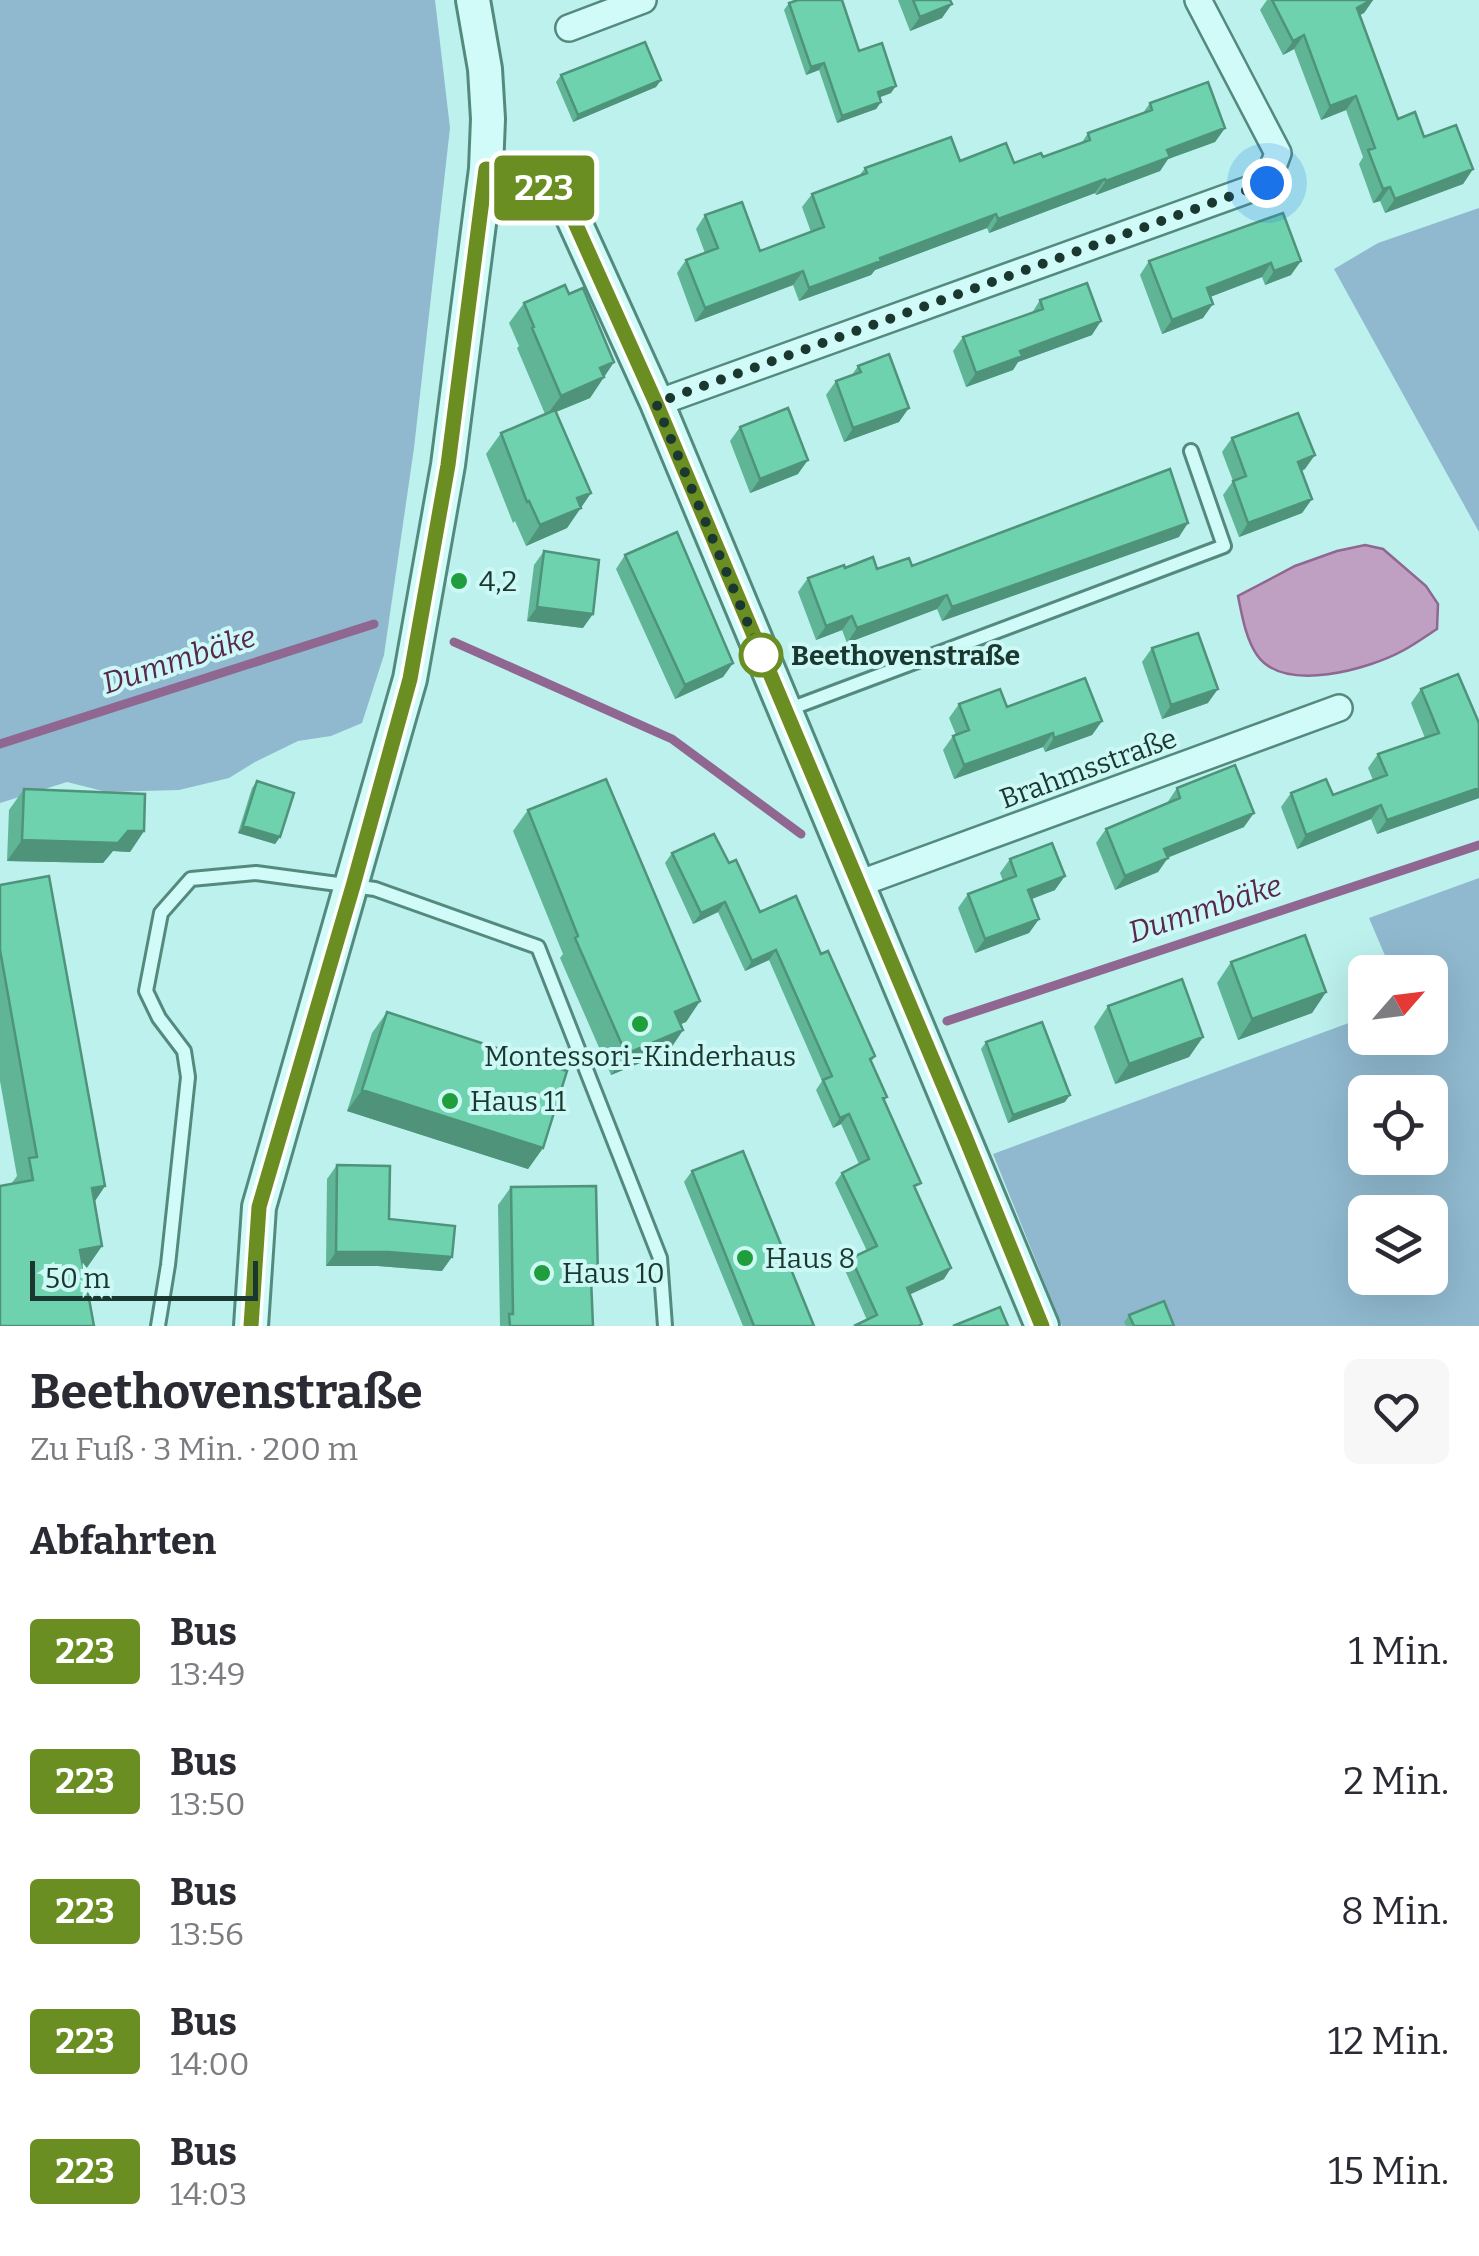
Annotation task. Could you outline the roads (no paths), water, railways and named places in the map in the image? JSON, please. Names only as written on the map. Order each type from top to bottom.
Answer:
[{"type":"street","points":[[251,1326],[259,1207],[340,885],[410,679],[448,465],[486,169],[485,69],[473,0]]},
{"type":"street","points":[[569,28],[643,0]]},
{"type":"street","points":[[656,403],[1267,183],[1278,153],[1198,0]]},
{"type":"street","points":[[486,169],[513,172],[563,202],[594,260],[1042,1326]]},
{"type":"street","name":"Brahmsstraße","points":[[858,884],[1338,708]]},
{"type":"lane","points":[[784,711],[1224,546],[1191,451]]},
{"type":"lane","points":[[158,1326],[188,1077],[184,1051],[146,991],[161,913],[190,879],[256,873],[375,889],[538,947],[660,1258],[664,1326]]},
{"type":"waterway","name":"Dummbäke","points":[[0,744],[374,624]]},
{"type":"waterway","name":"Dummbäke","points":[[454,642],[672,739],[801,834]]},
{"type":"waterway","name":"Dummbäke","points":[[947,1021],[1479,845]]},
{"type":"place","name":"4,2","points":[[459,581]]},
{"type":"place","name":"Beethovenstraße","points":[[761,655]]},
{"type":"place","name":"Montessori-Kinderhaus","points":[[640,1024]]},
{"type":"place","name":"Haus 11","points":[[450,1101]]},
{"type":"place","name":"Haus 8","points":[[745,1258]]},
{"type":"place","name":"Haus 10","points":[[542,1273]]}]
